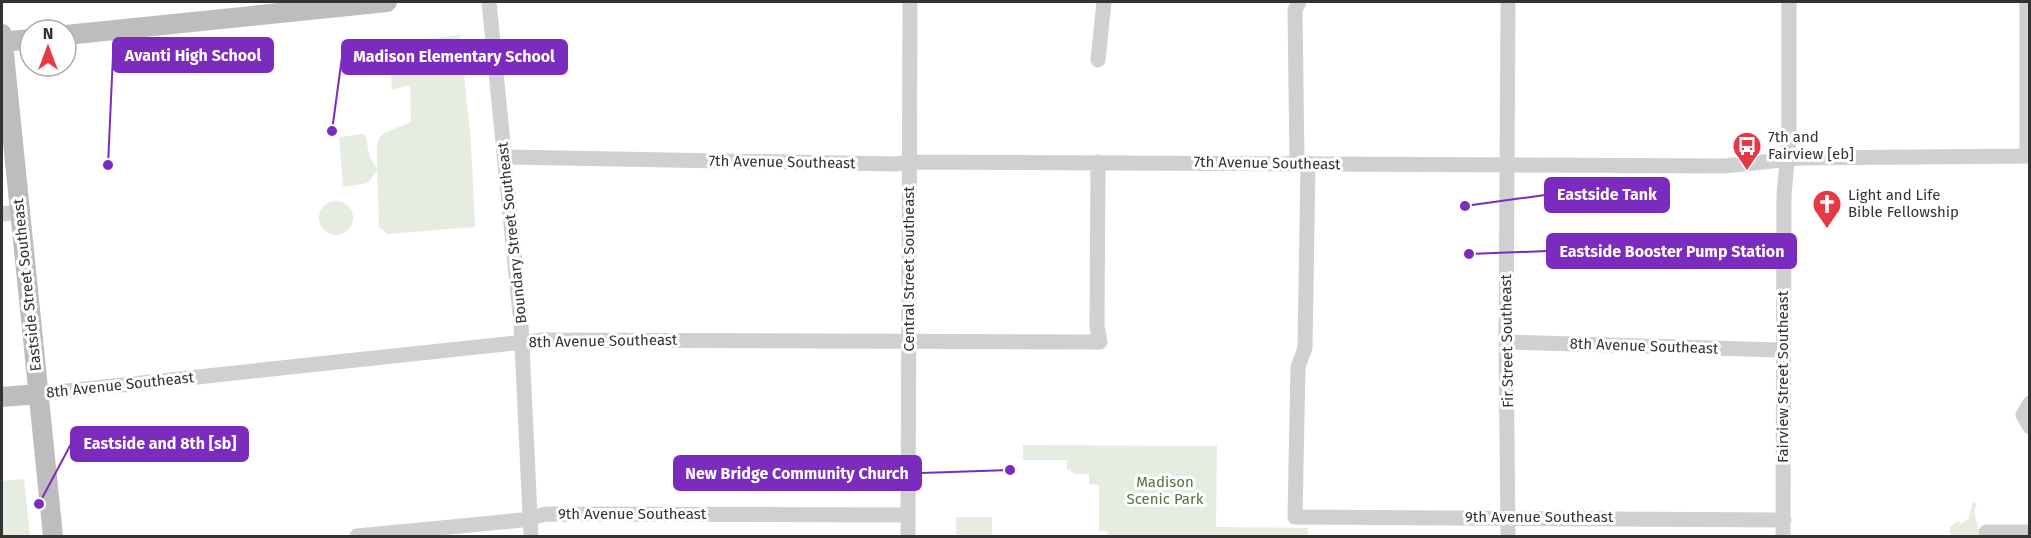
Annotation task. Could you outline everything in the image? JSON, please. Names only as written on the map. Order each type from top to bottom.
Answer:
[{"type":"street","points":[[78,34],[387,2]]},
{"type":"street","name":"Boundary Street Southeast","points":[[489,2],[522,342],[531,537]]},
{"type":"street","name":"Central Street Southeast","points":[[908,537],[910,2]]},
{"type":"street","points":[[1098,60],[1104,2]]},
{"type":"street","points":[[1299,2],[1295,10],[1302,163]]},
{"type":"street","name":"Fir Street Southeast","points":[[1508,2],[1506,165],[1508,537]]},
{"type":"street","name":"Fairview Street Southeast","points":[[1783,537],[1784,179],[1790,140],[1790,2]]},
{"type":"street","points":[[2027,2],[2028,156]]},
{"type":"street","name":"Eastside Street Southeast","points":[[2,34],[10,213],[38,394],[53,537]]},
{"type":"street","points":[[2,42],[18,40]]},
{"type":"street","name":"7th Avenue Southeast","points":[[505,157],[895,164],[910,162],[1098,162],[1725,166],[1787,159],[2028,156]]},
{"type":"street","name":"8th Avenue Southeast","points":[[2,397],[543,340],[1100,342],[1097,326],[1098,162]]},
{"type":"street","name":"9th Avenue Southeast","points":[[1302,163],[1305,348],[1298,367],[1294,517],[1784,520]]},
{"type":"street","name":"8th Avenue Southeast","points":[[1506,342],[1782,350]]},
{"type":"street","points":[[2030,403],[2023,415],[2030,427]]},
{"type":"street","name":"9th Avenue Southeast","points":[[357,537],[531,518],[546,514],[908,514]]},
{"type":"street","points":[[1986,532],[2030,532]]},
{"type":"green space","points":[[460,35],[471,143],[475,227],[387,234],[379,227],[377,170],[368,183],[343,187],[339,137],[363,134],[366,137],[369,155],[377,169],[377,147],[381,136],[411,122],[410,85],[392,90],[389,44]]},
{"type":"green space","points":[[336,201],[348,206],[353,218],[348,230],[336,235],[324,230],[319,218],[324,206]]},
{"type":"green space","name":"Madison Scenic Park","points":[[1023,445],[1217,446],[1216,527],[1308,528],[1308,536],[1108,536],[1107,531],[1099,531],[1099,485],[1089,484],[1089,474],[1075,474],[1067,469],[1067,460],[1023,460]]},
{"type":"green space","points":[[24,479],[30,536],[2,536],[2,481]]},
{"type":"green space","points":[[1973,501],[1977,504],[1974,510],[1980,536],[1950,536],[1950,527],[1958,521],[1961,524],[1969,518]]},
{"type":"green space","points":[[956,517],[992,517],[992,536],[956,536]]},
{"type":"place","name":"Madison Elementary School","points":[[332,131]]},
{"type":"place","name":"Avanti High School","points":[[108,165]]},
{"type":"place","name":"7th and Fairview [eb]","points":[[1747,172]]},
{"type":"place","name":"Eastside Tank","points":[[1465,206]]},
{"type":"place","name":"Light and Life Bible Fellowship","points":[[1827,230]]},
{"type":"place","name":"Eastside Booster Pump Station","points":[[1469,254]]},
{"type":"place","name":"New Bridge Community Church","points":[[1010,470]]},
{"type":"place","name":"Eastside and 8th [sb]","points":[[39,504]]}]
